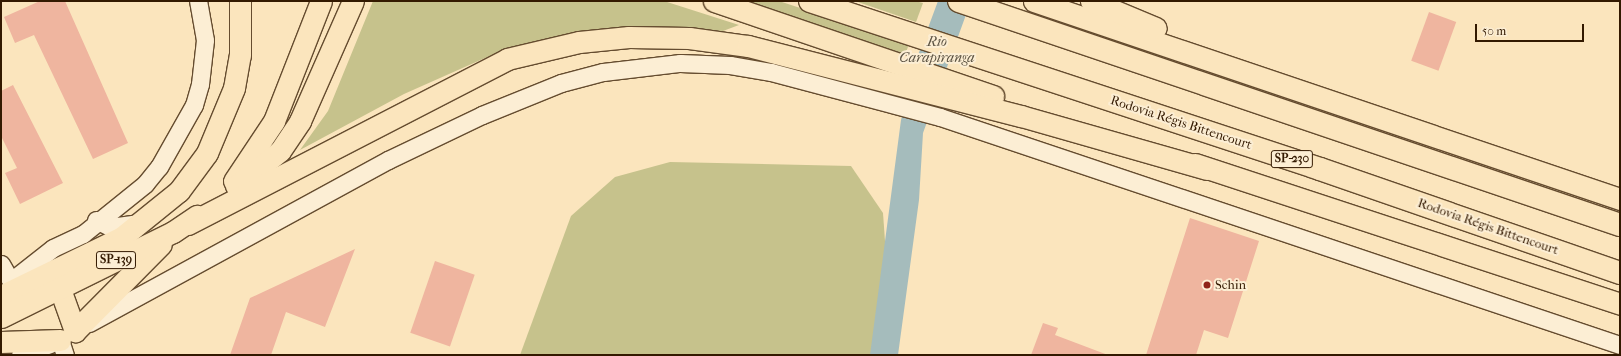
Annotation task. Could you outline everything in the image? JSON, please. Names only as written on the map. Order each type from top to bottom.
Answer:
[{"type":"highway","name":"Rodovia Régis Bittencourt","points":[[810,1],[900,29],[1620,273]]},
{"type":"highway","points":[[966,4],[1620,225]]},
{"type":"main road","points":[[9,289],[45,272],[94,252],[144,222],[179,191],[207,153],[225,117],[240,55],[240,1]]},
{"type":"main road","points":[[223,195],[274,121],[321,1]]},
{"type":"main road","points":[[223,195],[263,167],[300,121],[353,1]]},
{"type":"main road","points":[[714,1],[887,60],[944,98]]},
{"type":"main road","points":[[1034,1],[1302,90],[1620,199]]},
{"type":"main road","points":[[1091,1],[1302,90]]},
{"type":"main road","points":[[1,342],[67,342],[180,228],[477,72],[546,48],[629,37],[722,41],[881,90],[944,98],[1207,169],[1620,304]]},
{"type":"main road","name":"SP-139","points":[[1,318],[180,228],[223,195]]},
{"type":"main road","points":[[45,272],[60,289],[67,342]]},
{"type":"street","points":[[1,264],[9,289],[53,248],[83,234],[96,220],[153,177],[194,106],[200,84],[205,40],[198,1]]},
{"type":"street","points":[[20,355],[67,342],[160,282],[404,153],[517,100],[602,72],[639,65],[730,64],[881,90]]},
{"type":"street","points":[[944,98],[1281,228],[1620,345]]},
{"type":"street","points":[[96,220],[110,227],[144,222]]},
{"type":"shaded area","points":[[373,1],[664,1],[739,25],[723,31],[636,28],[494,54],[404,94],[300,150],[328,111]]},
{"type":"shaded area","points":[[735,1],[779,1],[909,44],[904,58]]},
{"type":"shaded area","points":[[855,1],[915,1],[923,3],[916,22]]},
{"type":"shaded area","points":[[670,162],[851,166],[883,213],[887,269],[872,355],[520,355],[571,216],[615,177]]},
{"type":"water","name":"Rio Carapiranga","points":[[938,1],[971,1],[923,133],[919,200],[898,355],[870,355],[901,120],[918,55]]},
{"type":"building","points":[[40,1],[65,1],[128,143],[93,159],[34,35],[15,43],[4,17]]},
{"type":"building","points":[[1429,12],[1456,22],[1438,71],[1411,61]]},
{"type":"building","points":[[13,85],[63,183],[20,204],[5,173],[17,168],[1,136],[1,91]]},
{"type":"building","name":"Schin","points":[[1190,218],[1259,241],[1228,338],[1204,330],[1196,355],[1146,355]]},
{"type":"building","points":[[355,249],[325,327],[286,312],[271,355],[230,355],[250,298]]},
{"type":"building","points":[[435,261],[475,275],[450,347],[410,333]]},
{"type":"building","points":[[1043,323],[1058,328],[1055,335],[1108,355],[1031,355]]},
{"type":"place","name":"Schin","points":[[1207,285]]}]
